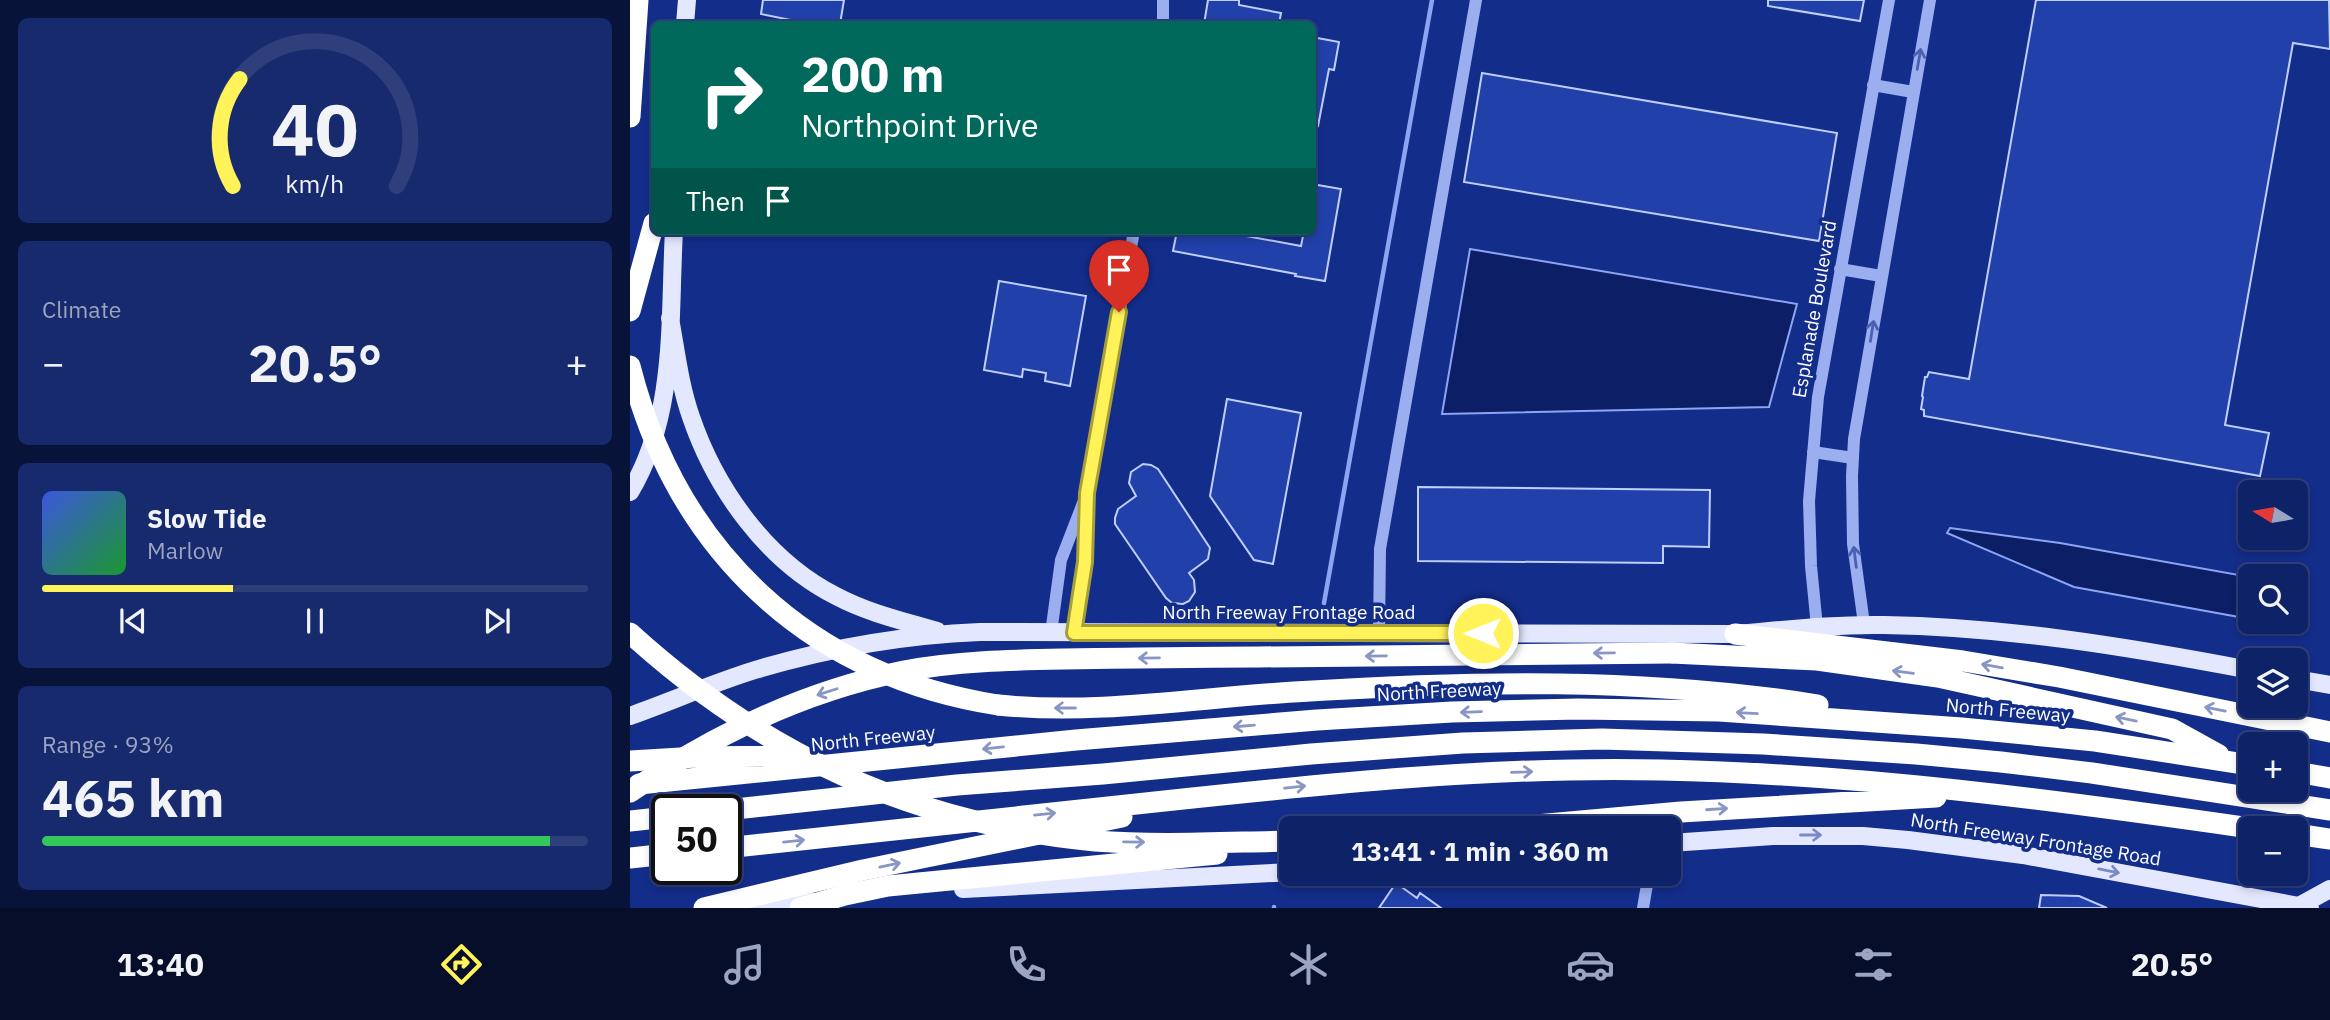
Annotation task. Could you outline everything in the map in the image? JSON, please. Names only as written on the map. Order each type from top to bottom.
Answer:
[{"type":"highway","points":[[630,117],[638,0]]},
{"type":"highway","points":[[630,310],[651,234]]},
{"type":"highway","points":[[630,366],[639,403],[652,437],[685,499],[725,556],[776,610],[815,638],[868,667],[946,695],[998,705],[1083,708],[1327,690],[1546,682],[1656,685],[1720,691],[1962,728]]},
{"type":"highway","points":[[630,633],[695,688],[766,736],[828,769],[925,807],[992,826],[1098,841],[1279,841]]},
{"type":"highway","points":[[1735,634],[2059,677],[2330,732]]},
{"type":"highway","points":[[630,792],[694,751],[767,714],[828,691],[865,681],[904,671],[945,665],[1129,658],[1672,653],[1818,660],[1938,677],[2172,729],[2238,762]]},
{"type":"highway","name":"North Freeway","points":[[630,785],[1317,720],[1516,710],[1719,711],[1962,728],[2095,741],[2238,763]]},
{"type":"highway","points":[[742,808],[957,785],[1323,753],[1463,743],[1602,739],[1763,744],[1977,759],[2092,773],[2330,810]]},
{"type":"highway","points":[[630,761],[697,757],[937,754]]},
{"type":"highway","points":[[742,846],[1404,777],[1659,769],[1854,779],[2036,797],[2238,826]]},
{"type":"highway","points":[[2308,774],[2330,778]]},
{"type":"highway","points":[[704,908],[863,870],[1247,792]]},
{"type":"highway","points":[[1652,816],[1814,803],[2036,797]]},
{"type":"highway","points":[[630,821],[651,819]]},
{"type":"highway","points":[[2308,836],[2330,839]]},
{"type":"highway","points":[[800,908],[845,895],[888,887],[1279,848]]},
{"type":"highway","points":[[630,858],[651,856]]},
{"type":"main road","points":[[685,21],[687,0]]},
{"type":"main road","points":[[630,492],[648,459],[660,420],[670,318],[674,235]]},
{"type":"main road","points":[[670,318],[691,417],[727,492],[754,529],[777,554],[810,581],[835,596],[864,609],[944,634]]},
{"type":"main road","name":"North Freeway Frontage Road","points":[[630,716],[752,671],[793,659],[868,643],[944,634],[1735,634],[1864,624],[2064,637],[2238,668]]},
{"type":"main road","points":[[2308,681],[2330,685]]},
{"type":"main road","name":"North Freeway Frontage Road","points":[[1681,841],[1785,835],[1909,839],[2023,855],[2304,907]]},
{"type":"main road","points":[[752,908],[1003,886],[1279,874]]},
{"type":"main road","points":[[2304,907],[2330,889]]},
{"type":"street","points":[[1163,0],[1163,21]]},
{"type":"street","points":[[1379,633],[1380,548],[1476,0]]},
{"type":"street","name":"Esplanade Boulevard","points":[[1817,627],[1811,566],[1809,501],[1818,397],[1889,0]]},
{"type":"street","points":[[1864,624],[1853,544],[1854,439],[1930,0]]},
{"type":"street","points":[[1873,85],[1913,92]]},
{"type":"street","points":[[1074,633],[1085,562],[1087,493],[1133,235]]},
{"type":"street","points":[[1840,269],[1881,276]]},
{"type":"street","points":[[1812,452],[1853,458]]},
{"type":"street","points":[[1051,633],[1061,560],[1087,493]]},
{"type":"street","points":[[1643,908],[1646,886]]},
{"type":"shaded area","points":[[1470,249],[1797,304],[1769,407],[1442,414]]},
{"type":"shaded area","points":[[1950,528],[2060,543],[2238,575],[2238,617],[2074,587],[1947,533]]},
{"type":"building","points":[[763,0],[844,0],[840,21],[796,21],[761,14]]},
{"type":"building","points":[[1208,0],[1239,0],[1239,5],[1281,13],[1280,21],[1204,21]]},
{"type":"building","points":[[1768,0],[1864,0],[1860,21],[1768,6]]},
{"type":"building","points":[[2036,0],[2329,0],[2330,49],[2293,43],[2225,425],[2269,433],[2260,476],[1924,416],[1924,410],[1921,409],[1922,396],[1925,377],[1929,372],[1969,379]]},
{"type":"building","points":[[1316,38],[1339,42],[1334,70],[1329,69],[1318,126]]},
{"type":"building","points":[[1482,73],[1837,133],[1819,241],[1464,182]]},
{"type":"building","points":[[1316,185],[1341,189],[1325,281],[1173,251],[1176,235],[1241,235],[1301,246],[1303,235],[1316,235]]},
{"type":"building","points":[[999,281],[1086,296],[1070,386],[1045,381],[1046,373],[1023,369],[1022,377],[984,370]]},
{"type":"building","points":[[1227,399],[1301,413],[1273,564],[1254,560],[1210,496]]},
{"type":"building","points":[[1143,464],[1158,469],[1210,548],[1208,559],[1189,573],[1194,580],[1195,592],[1189,601],[1183,604],[1172,603],[1166,598],[1115,524],[1118,509],[1136,496],[1129,483],[1131,472]]},
{"type":"building","points":[[1418,487],[1710,490],[1709,547],[1663,546],[1663,563],[1418,561]]},
{"type":"building","points":[[1394,886],[1400,886],[1417,898],[1420,893],[1441,908],[1379,908]]},
{"type":"building","points":[[2041,895],[2079,896],[2107,908],[2039,908]]},
{"type":"waterway","points":[[1324,603],[1432,0]]},
{"type":"route","points":[[1119,312],[1087,493],[1085,562],[1074,633],[1483,633]]}]
